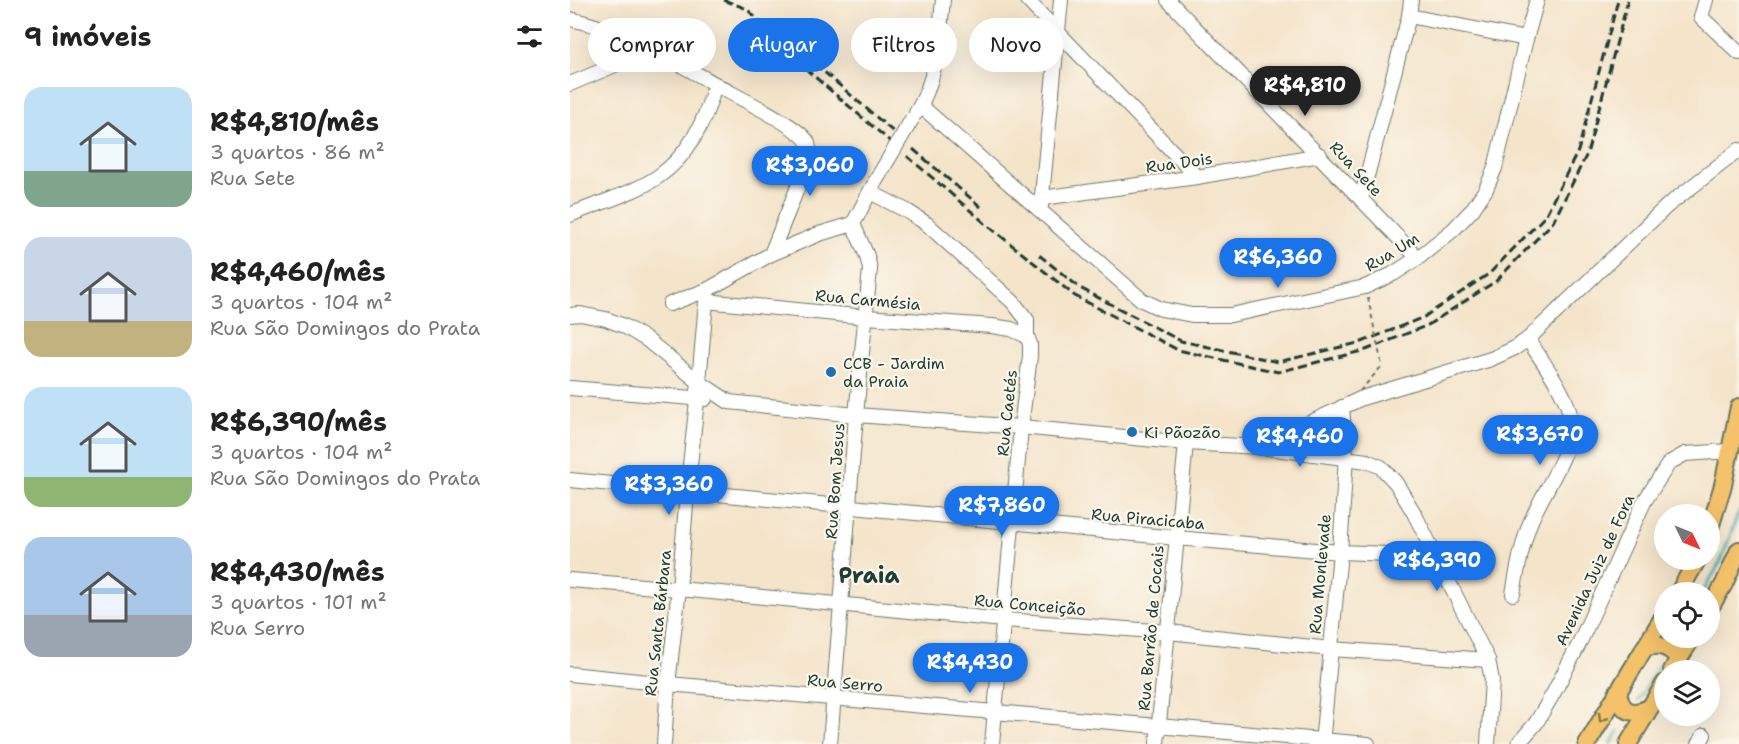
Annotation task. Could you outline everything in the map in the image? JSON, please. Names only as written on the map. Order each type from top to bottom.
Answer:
[{"type":"main road","points":[[1717,504],[1739,406]]},
{"type":"main road","points":[[1720,591],[1739,550]]},
{"type":"main road","points":[[1587,744],[1654,632]]},
{"type":"main road","points":[[1644,648],[1666,646],[1672,650],[1675,660]]},
{"type":"main road","points":[[1618,691],[1619,700],[1629,712],[1637,713],[1649,708]]},
{"type":"main road","points":[[1628,744],[1654,700]]},
{"type":"street","points":[[670,304],[706,296],[771,254],[819,234],[853,224],[872,187],[921,106],[931,82],[943,0]]},
{"type":"street","points":[[1027,0],[1045,18]]},
{"type":"street","points":[[1059,18],[1061,0]]},
{"type":"street","name":"Rua Sete","points":[[1168,0],[1418,258]]},
{"type":"street","points":[[1361,199],[1409,16],[1411,0]]},
{"type":"street","name":"Rua Um","points":[[921,106],[1041,204],[1142,300],[1161,309],[1192,315],[1231,315],[1365,287],[1393,274],[1418,258],[1453,230],[1472,210],[1486,189],[1495,168],[1537,0]]},
{"type":"street","points":[[1707,0],[1701,17],[1739,53]]},
{"type":"street","points":[[1409,16],[1526,39]]},
{"type":"street","points":[[570,19],[588,24]]},
{"type":"street","points":[[1063,36],[1197,177]]},
{"type":"street","points":[[570,84],[598,72]]},
{"type":"street","points":[[693,72],[785,124],[806,140],[809,147],[808,159],[771,254]]},
{"type":"street","points":[[1041,204],[1054,72]]},
{"type":"street","points":[[570,215],[658,177],[680,157],[698,131],[715,84]]},
{"type":"street","points":[[1258,447],[1362,398],[1491,359],[1515,348],[1528,339],[1667,206],[1739,150]]},
{"type":"street","name":"Rua Dois","points":[[1041,204],[1320,155]]},
{"type":"street","name":"Rua Caetés","points":[[872,187],[927,224],[948,242],[1027,320],[1030,356],[992,744]]},
{"type":"street","name":"Rua Bom Jesus","points":[[830,744],[870,269],[853,224]]},
{"type":"street","name":"Rua Carmésia","points":[[706,296],[866,317],[992,326],[1011,329],[1027,336]]},
{"type":"street","name":"Rua Santa Bárbara","points":[[664,744],[706,296]]},
{"type":"street","points":[[574,313],[606,319],[624,326],[647,340],[699,382],[729,402]]},
{"type":"street","points":[[1513,594],[1528,526],[1569,442],[1572,421],[1567,404],[1528,339]]},
{"type":"street","points":[[570,388],[856,415],[1022,427],[1185,443],[1258,447],[1367,461],[1382,467],[1396,483],[1414,513],[1488,660],[1492,680],[1488,744]]},
{"type":"street","name":"Rua Monlevade","points":[[1322,742],[1340,552],[1346,457],[1342,407]]},
{"type":"street","name":"Rua Barrão de Cocais","points":[[1157,744],[1185,443]]},
{"type":"street","name":"Avenida Juiz de Fora","points":[[1518,744],[1536,723],[1553,694],[1578,646],[1644,502],[1669,463],[1685,454],[1730,451]]},
{"type":"street","name":"Rua Piracicaba","points":[[570,480],[1176,538],[1340,552],[1436,556]]},
{"type":"street","name":"Rua Conceição","points":[[570,580],[1004,620],[1168,632],[1331,649],[1488,660]]},
{"type":"street","name":"Rua Serro","points":[[570,674],[1322,742],[1368,744]]},
{"type":"path","points":[[1360,391],[1382,366],[1368,298]]},
{"type":"green space","points":[[1335,419],[1339,453],[1293,446],[1292,442]]},
{"type":"waterway","points":[[1709,582],[1721,561],[1739,511]]},
{"type":"waterway","points":[[1638,701],[1654,674]]},
{"type":"waterway","points":[[1611,744],[1619,731]]},
{"type":"railway","points":[[724,0],[747,9],[808,71],[892,143]]},
{"type":"railway","points":[[1039,255],[1080,288],[1181,341],[1278,362],[1362,342],[1424,317],[1490,273],[1545,216],[1578,151],[1618,0]]},
{"type":"railway","points":[[907,156],[1075,296],[1178,350],[1278,372],[1366,350],[1428,325],[1496,281],[1553,222],[1587,154],[1628,0]]},
{"type":"railway","points":[[824,72],[897,135]]},
{"type":"railway","points":[[913,149],[981,207]]},
{"type":"place","name":"CCB - Jardim da Praia","points":[[831,372]]},
{"type":"place","name":"Ki Pãozão","points":[[1132,432]]},
{"type":"district","name":"Praia","points":[[869,575]]}]
